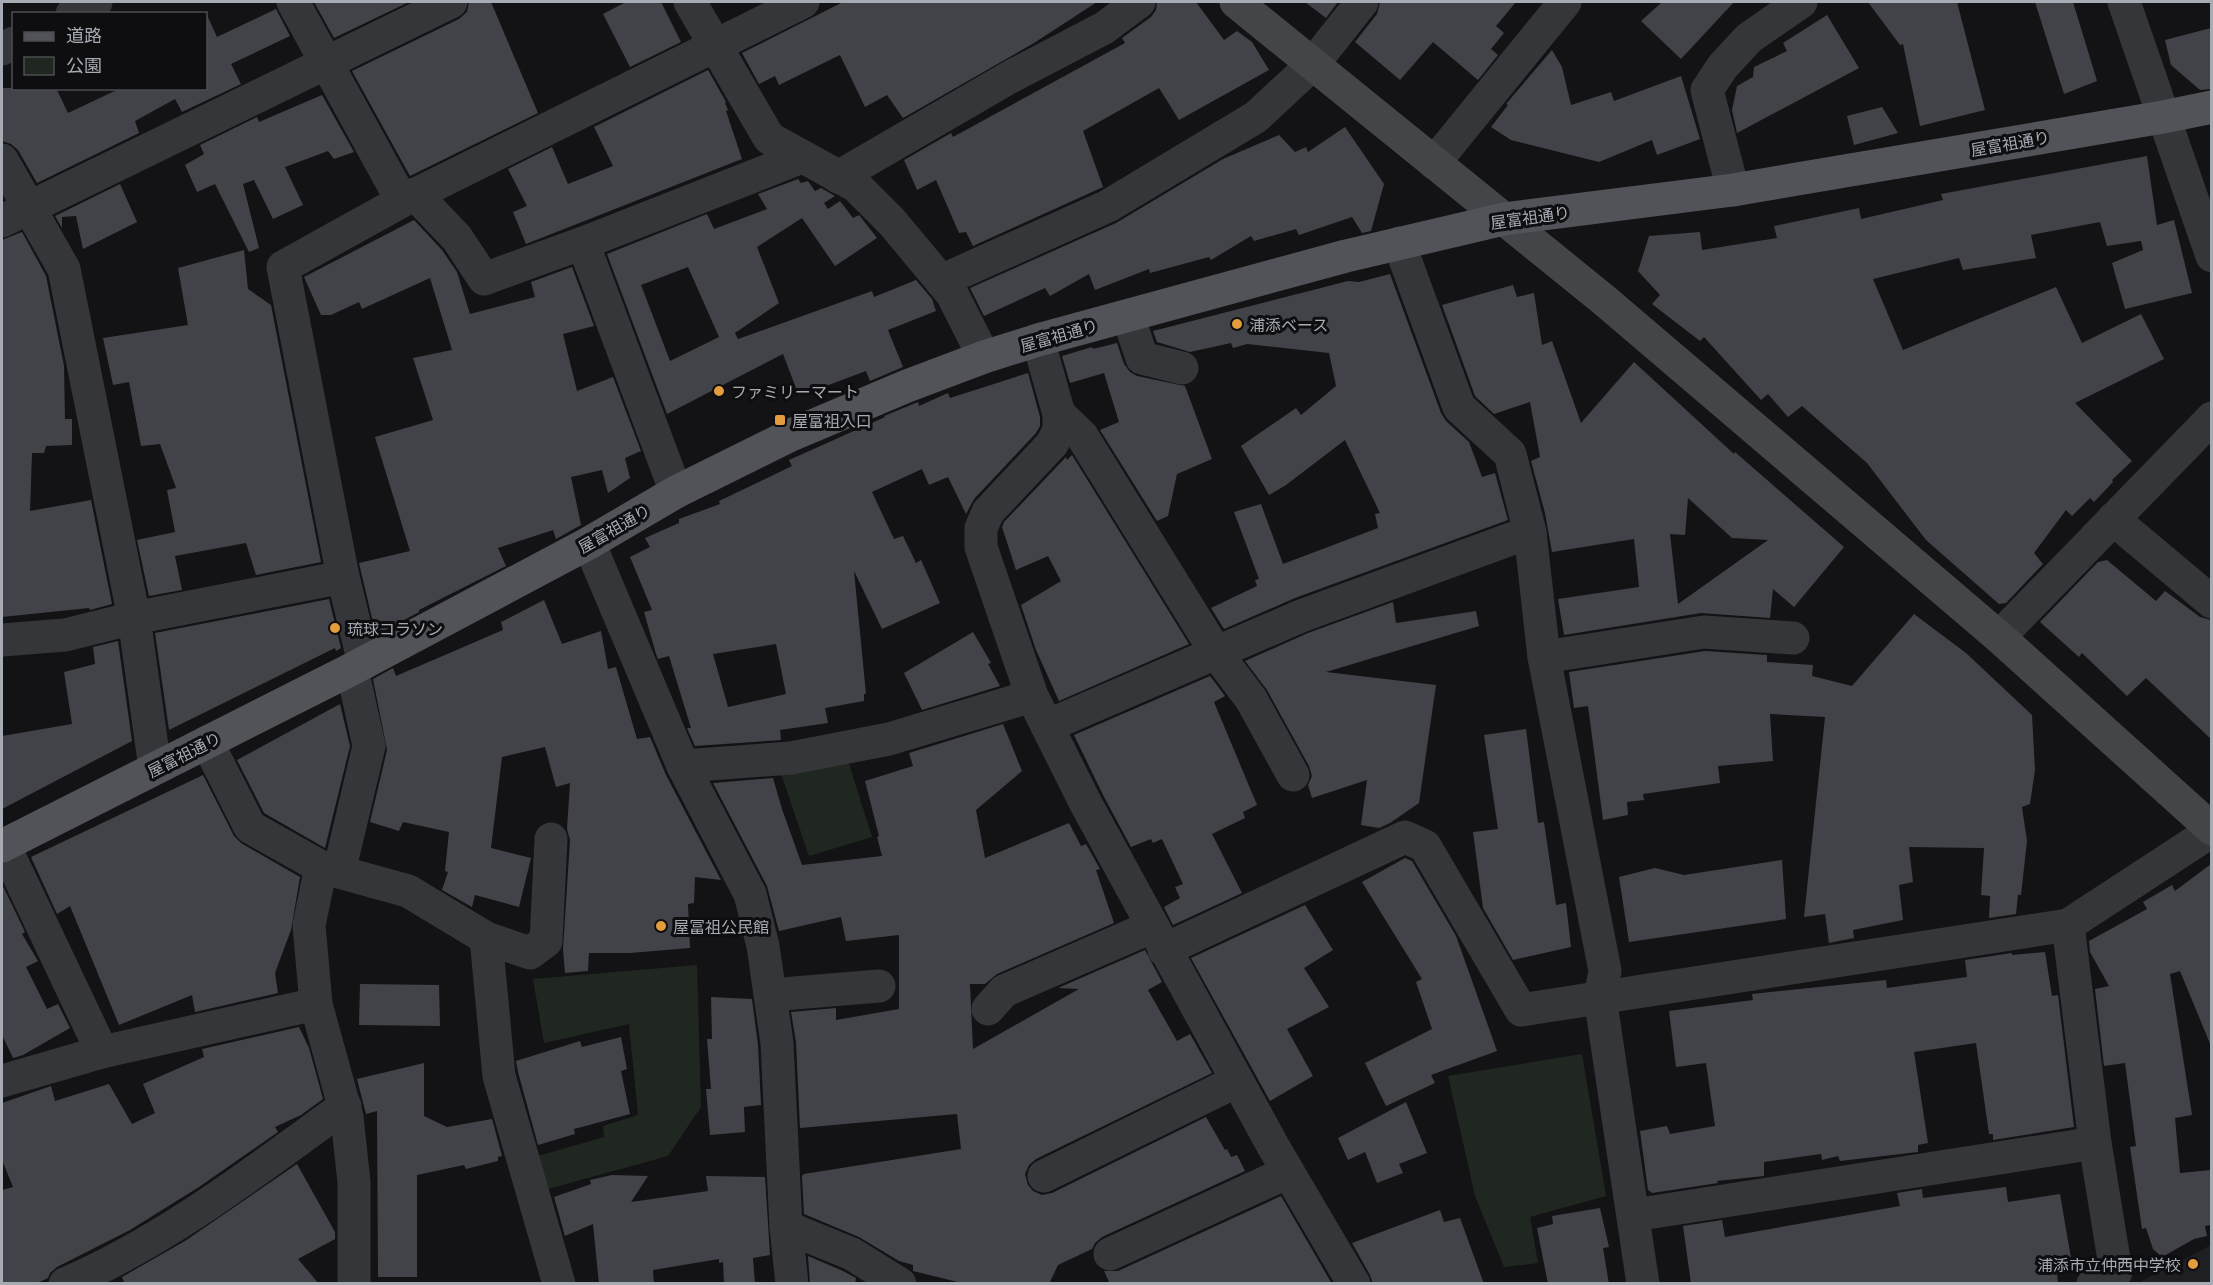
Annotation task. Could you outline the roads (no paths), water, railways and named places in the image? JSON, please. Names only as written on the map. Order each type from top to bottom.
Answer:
[{"type":"main road","name":"屋富祖通り","points":[[3,846],[358,666],[589,543],[676,492],[791,435],[907,386],[984,357],[1038,340],[1399,243],[1504,219],[1733,190],[2211,107]]},
{"type":"street","points":[[76,12],[96,2]]},
{"type":"street","points":[[293,2],[325,62],[409,197],[457,238],[484,279],[583,243],[802,157]]},
{"type":"street","points":[[15,214],[451,2]]},
{"type":"street","points":[[690,2],[769,138],[856,186],[892,222],[952,294],[984,357]]},
{"type":"street","points":[[354,1284],[354,1182],[345,1106],[316,1004],[309,925],[330,870],[369,746],[343,577],[282,267],[409,197],[803,2]]},
{"type":"street","points":[[838,177],[1012,76],[1104,28],[1138,2]]},
{"type":"street","points":[[988,1009],[1004,991],[1157,938],[1405,837],[1425,846],[1521,1010],[2068,925],[2211,830],[1999,638],[1604,300],[1236,2]]},
{"type":"street","points":[[941,281],[1108,207],[1256,117],[1312,64],[1362,2]]},
{"type":"street","points":[[1434,163],[1565,2]]},
{"type":"street","points":[[1733,190],[1707,90],[1723,66],[1749,38],[1801,2]]},
{"type":"street","points":[[2124,2],[2211,256]]},
{"type":"street","points":[[2,160],[15,214],[64,269],[134,618],[155,768]]},
{"type":"street","points":[[583,243],[676,492]]},
{"type":"street","points":[[1399,243],[1459,407],[1510,454],[1530,532],[1544,657],[1605,971],[1600,997],[1643,1284]]},
{"type":"street","points":[[1128,316],[1142,358],[1182,368]]},
{"type":"street","points":[[1038,340],[1059,414],[1059,430],[1052,444],[988,512],[981,528],[981,547],[1032,696],[1086,804],[1157,938],[1288,1172],[1354,1284]]},
{"type":"street","points":[[1059,414],[1082,436],[1217,654],[1251,699],[1293,775]]},
{"type":"street","points":[[1999,638],[2211,418]]},
{"type":"street","points":[[2113,519],[2211,602]]},
{"type":"street","points":[[1047,726],[1300,616],[1530,532]]},
{"type":"street","points":[[589,543],[683,766],[750,894],[763,946],[777,1042],[786,1227],[792,1284]]},
{"type":"street","points":[[2,640],[65,635],[134,618],[343,577]]},
{"type":"street","points":[[1544,657],[1704,632],[1793,638]]},
{"type":"street","points":[[683,766],[792,758],[889,739],[1032,696]]},
{"type":"street","points":[[207,742],[250,827],[330,870],[408,891],[486,938],[530,953],[546,941],[551,839]]},
{"type":"street","points":[[3,846],[102,1052]]},
{"type":"street","points":[[2068,925],[2095,1143],[2116,1272],[2093,1284]]},
{"type":"street","points":[[486,938],[499,1076],[559,1284]]},
{"type":"street","points":[[770,995],[879,986]]},
{"type":"street","points":[[2,1081],[102,1052],[316,1004]]},
{"type":"street","points":[[1044,1176],[1237,1080]]},
{"type":"street","points":[[65,1284],[104,1267],[194,1215],[345,1106]]},
{"type":"street","points":[[1634,1215],[2095,1143]]},
{"type":"street","points":[[1110,1254],[1288,1172]]},
{"type":"street","points":[[786,1227],[852,1254],[900,1284]]},
{"type":"place","name":"浦添ベース","points":[[1237,324]]},
{"type":"place","name":"ファミリーマート","points":[[719,391]]},
{"type":"place","name":"屋富祖入口","points":[[780,420]]},
{"type":"place","name":"琉球コラソン","points":[[335,628]]},
{"type":"place","name":"屋冨祖公民館","points":[[661,926]]},
{"type":"place","name":"浦添市立仲西中学校","points":[[2193,1264]]}]
